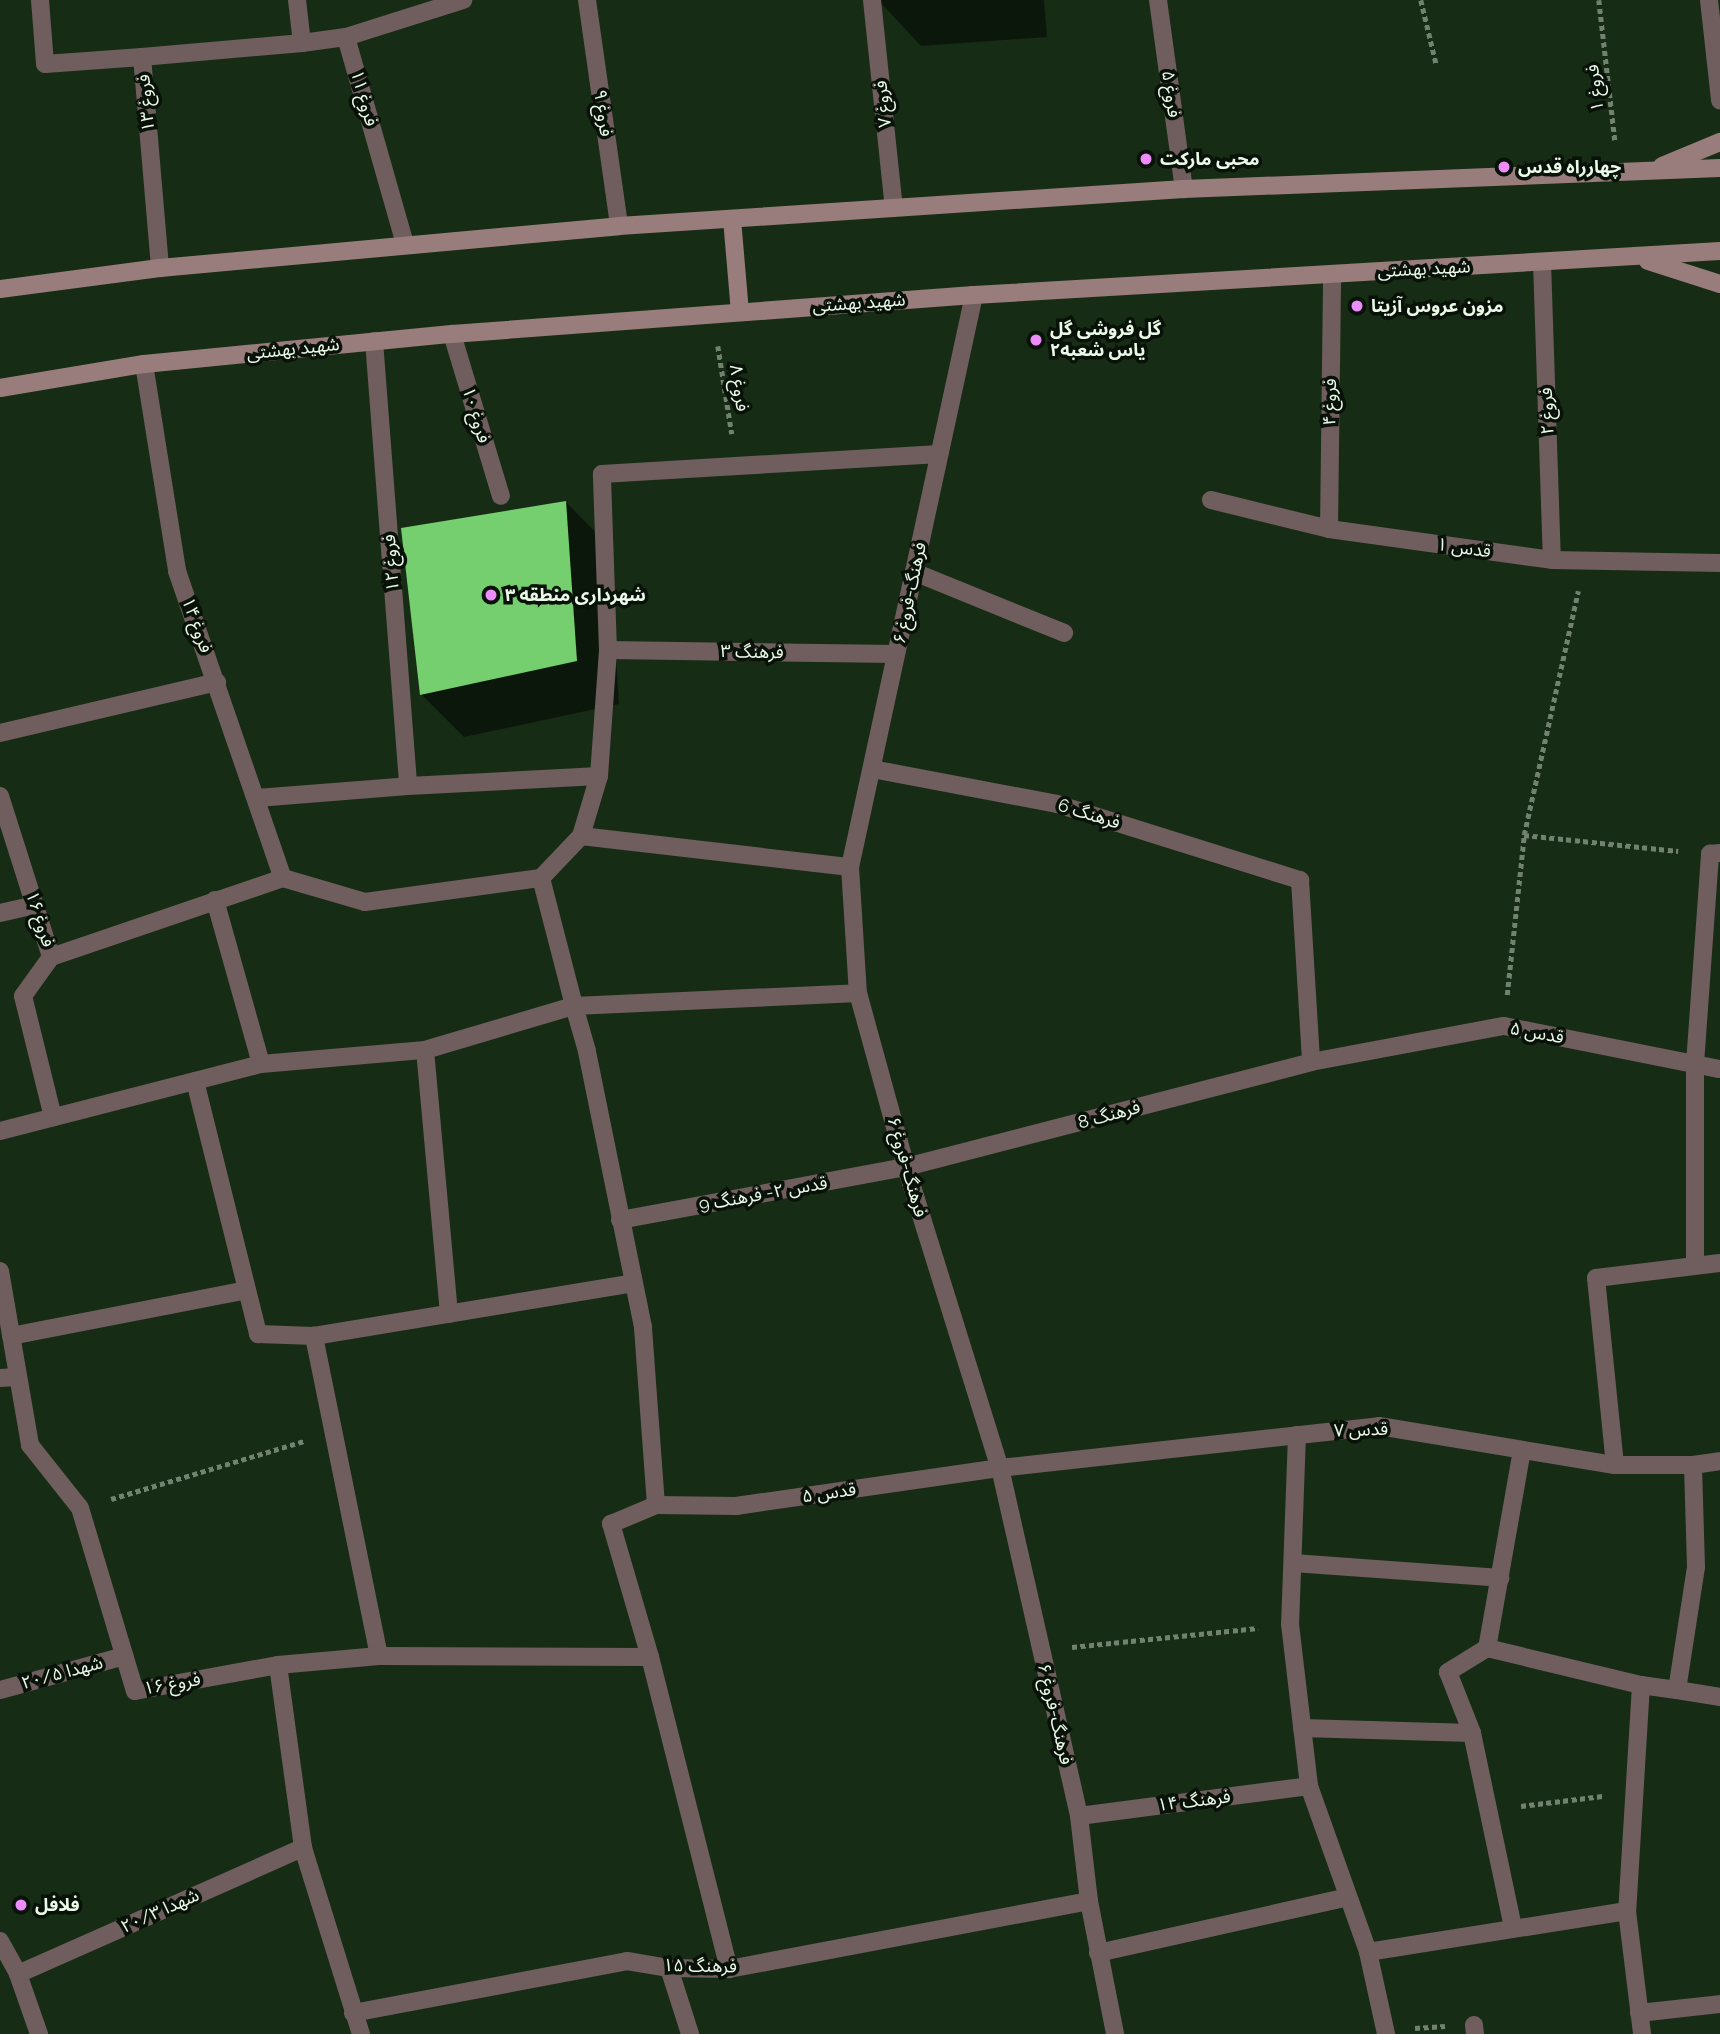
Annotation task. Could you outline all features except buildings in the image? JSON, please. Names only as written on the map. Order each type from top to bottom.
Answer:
[{"type":"main road","points":[[1649,171],[1720,142]]},
{"type":"main road","points":[[0,289],[160,268],[619,226],[1184,189],[1720,168]]},
{"type":"main road","points":[[732,219],[740,312]]},
{"type":"main road","name":"شهید بهشتی","points":[[0,388],[144,364],[452,334],[974,295],[1720,251]]},
{"type":"main road","points":[[1631,256],[1691,272],[1720,284]]},
{"type":"street","name":"فروغ ۱۳","points":[[40,0],[45,64],[142,57],[160,268]]},
{"type":"street","points":[[297,0],[302,43]]},
{"type":"street","points":[[142,57],[346,37],[463,0]]},
{"type":"street","name":"فروغ ۹","points":[[587,0],[619,226]]},
{"type":"street","name":"فروغ ۷","points":[[872,0],[894,208]]},
{"type":"street","name":"فروغ ۵","points":[[1158,0],[1184,189]]},
{"type":"street","points":[[1709,0],[1720,100]]},
{"type":"street","name":"فروغ ۱۱","points":[[346,37],[405,244]]},
{"type":"street","name":"فروغ ۲","points":[[1542,262],[1552,560]]},
{"type":"street","name":"فروغ ۴","points":[[1329,529],[1332,275]]},
{"type":"street","name":"فرهنگ-فروغ ۶","points":[[974,295],[850,867],[858,993],[906,1167],[1000,1468],[1079,1816],[1089,1901],[1115,2034]]},
{"type":"street","name":"فروغ ۱۰","points":[[452,334],[501,496]]},
{"type":"street","name":"فروغ ۱۲","points":[[374,341],[408,786]]},
{"type":"street","name":"فروغ ۱۴","points":[[144,364],[177,571],[283,878]]},
{"type":"street","points":[[51,957],[283,878],[365,902],[541,878],[581,836],[600,776],[608,650],[601,474],[939,454]]},
{"type":"street","name":"قدس ۱","points":[[1211,500],[1329,529],[1552,560],[1720,563]]},
{"type":"street","points":[[914,572],[1064,633]]},
{"type":"street","name":"فرهنگ ۳","points":[[608,650],[897,654]]},
{"type":"street","points":[[0,733],[217,681]]},
{"type":"street","name":"فرهنگ 6","points":[[872,769],[1057,804],[1300,880],[1311,1062]]},
{"type":"street","points":[[257,798],[408,786],[600,776]]},
{"type":"street","name":"فروغ ۱۶","points":[[0,796],[51,957],[23,996],[53,1118]]},
{"type":"street","points":[[581,836],[850,867]]},
{"type":"street","points":[[1695,1264],[1695,1064],[1715,853]]},
{"type":"street","points":[[541,878],[587,1051],[643,1327],[656,1505],[611,1524],[650,1657],[729,1969]]},
{"type":"street","points":[[215,900],[261,1064]]},
{"type":"street","points":[[0,913],[35,905]]},
{"type":"street","points":[[0,1131],[261,1064],[425,1050],[574,1006],[858,993]]},
{"type":"street","name":"قدس ۵","points":[[1311,1062],[1504,1026],[1720,1069]]},
{"type":"street","points":[[425,1050],[449,1314]]},
{"type":"street","name":"فرهنگ 8","points":[[906,1167],[1311,1062]]},
{"type":"street","points":[[195,1081],[258,1334],[314,1336],[634,1283]]},
{"type":"street","name":"قدس ۲- فرهنگ 9","points":[[620,1220],[906,1167]]},
{"type":"street","points":[[1615,1465],[1596,1278],[1720,1263]]},
{"type":"street","name":"فروغ ۱۶","points":[[0,1271],[11,1336],[9,1377],[30,1446],[80,1508],[135,1691],[278,1665]]},
{"type":"street","points":[[11,1336],[247,1290]]},
{"type":"street","points":[[314,1336],[379,1656]]},
{"type":"street","name":"قدس ۷","points":[[1000,1468],[1379,1426],[1615,1465],[1693,1465],[1720,1461]]},
{"type":"street","points":[[1297,1435],[1290,1624],[1309,1786],[1368,1952],[1385,2032]]},
{"type":"street","points":[[1487,1648],[1522,1450]]},
{"type":"street","points":[[1677,1690],[1696,1567],[1693,1465]]},
{"type":"street","name":"قدس ۵","points":[[656,1505],[737,1506],[1000,1468]]},
{"type":"street","points":[[1293,1563],[1500,1578]]},
{"type":"street","points":[[1514,1928],[1472,1733],[1448,1672],[1487,1648],[1641,1685],[1720,1697]]},
{"type":"street","name":"شهدا ۲۰/۵","points":[[0,1690],[124,1656]]},
{"type":"street","points":[[361,2034],[303,1848],[278,1665],[379,1656],[650,1657]]},
{"type":"street","points":[[1641,1685],[1626,1911],[1642,2034]]},
{"type":"street","points":[[1302,1728],[1472,1733]]},
{"type":"street","name":"فرهنگ ۱۴","points":[[1079,1816],[1309,1786]]},
{"type":"street","name":"شهدا ۲۰/۳","points":[[18,1974],[303,1848]]},
{"type":"street","points":[[1098,1953],[1348,1896]]},
{"type":"street","name":"فرهنگ ۱۵","points":[[353,2013],[627,1961],[669,1968],[729,1969],[1089,1901]]},
{"type":"street","points":[[1368,1952],[1626,1911]]},
{"type":"street","points":[[0,1941],[18,1974],[38,2034]]},
{"type":"street","points":[[669,1968],[690,2034]]},
{"type":"street","points":[[1639,2013],[1720,2004]]},
{"type":"path","points":[[1421,0],[1437,63]]},
{"type":"path","name":"فروغ ۱","points":[[1599,0],[1619,172]]},
{"type":"path","name":"فروغ ۸","points":[[713,314],[737,466]]},
{"type":"path","points":[[1504,1026],[1524,835],[1584,562]]},
{"type":"path","points":[[1524,835],[1715,853]]},
{"type":"path","points":[[80,1508],[333,1432]]},
{"type":"path","points":[[1040,1651],[1290,1624]]},
{"type":"path","points":[[1489,1810],[1634,1793]]},
{"type":"path","points":[[1385,2032],[1474,2030]]},
{"type":"place","name":"محبی مارکت","points":[[1146,159]]},
{"type":"place","name":"چهارراه قدس","points":[[1504,167]]},
{"type":"place","name":"مزون عروس آزیتا","points":[[1357,306]]},
{"type":"place","name":"گل فروشی گل یاس شعبه۲","points":[[1036,340]]},
{"type":"place","name":"شهرداری منطقه ۳","points":[[491,595]]},
{"type":"place","name":"فلافل","points":[[21,1905]]}]
